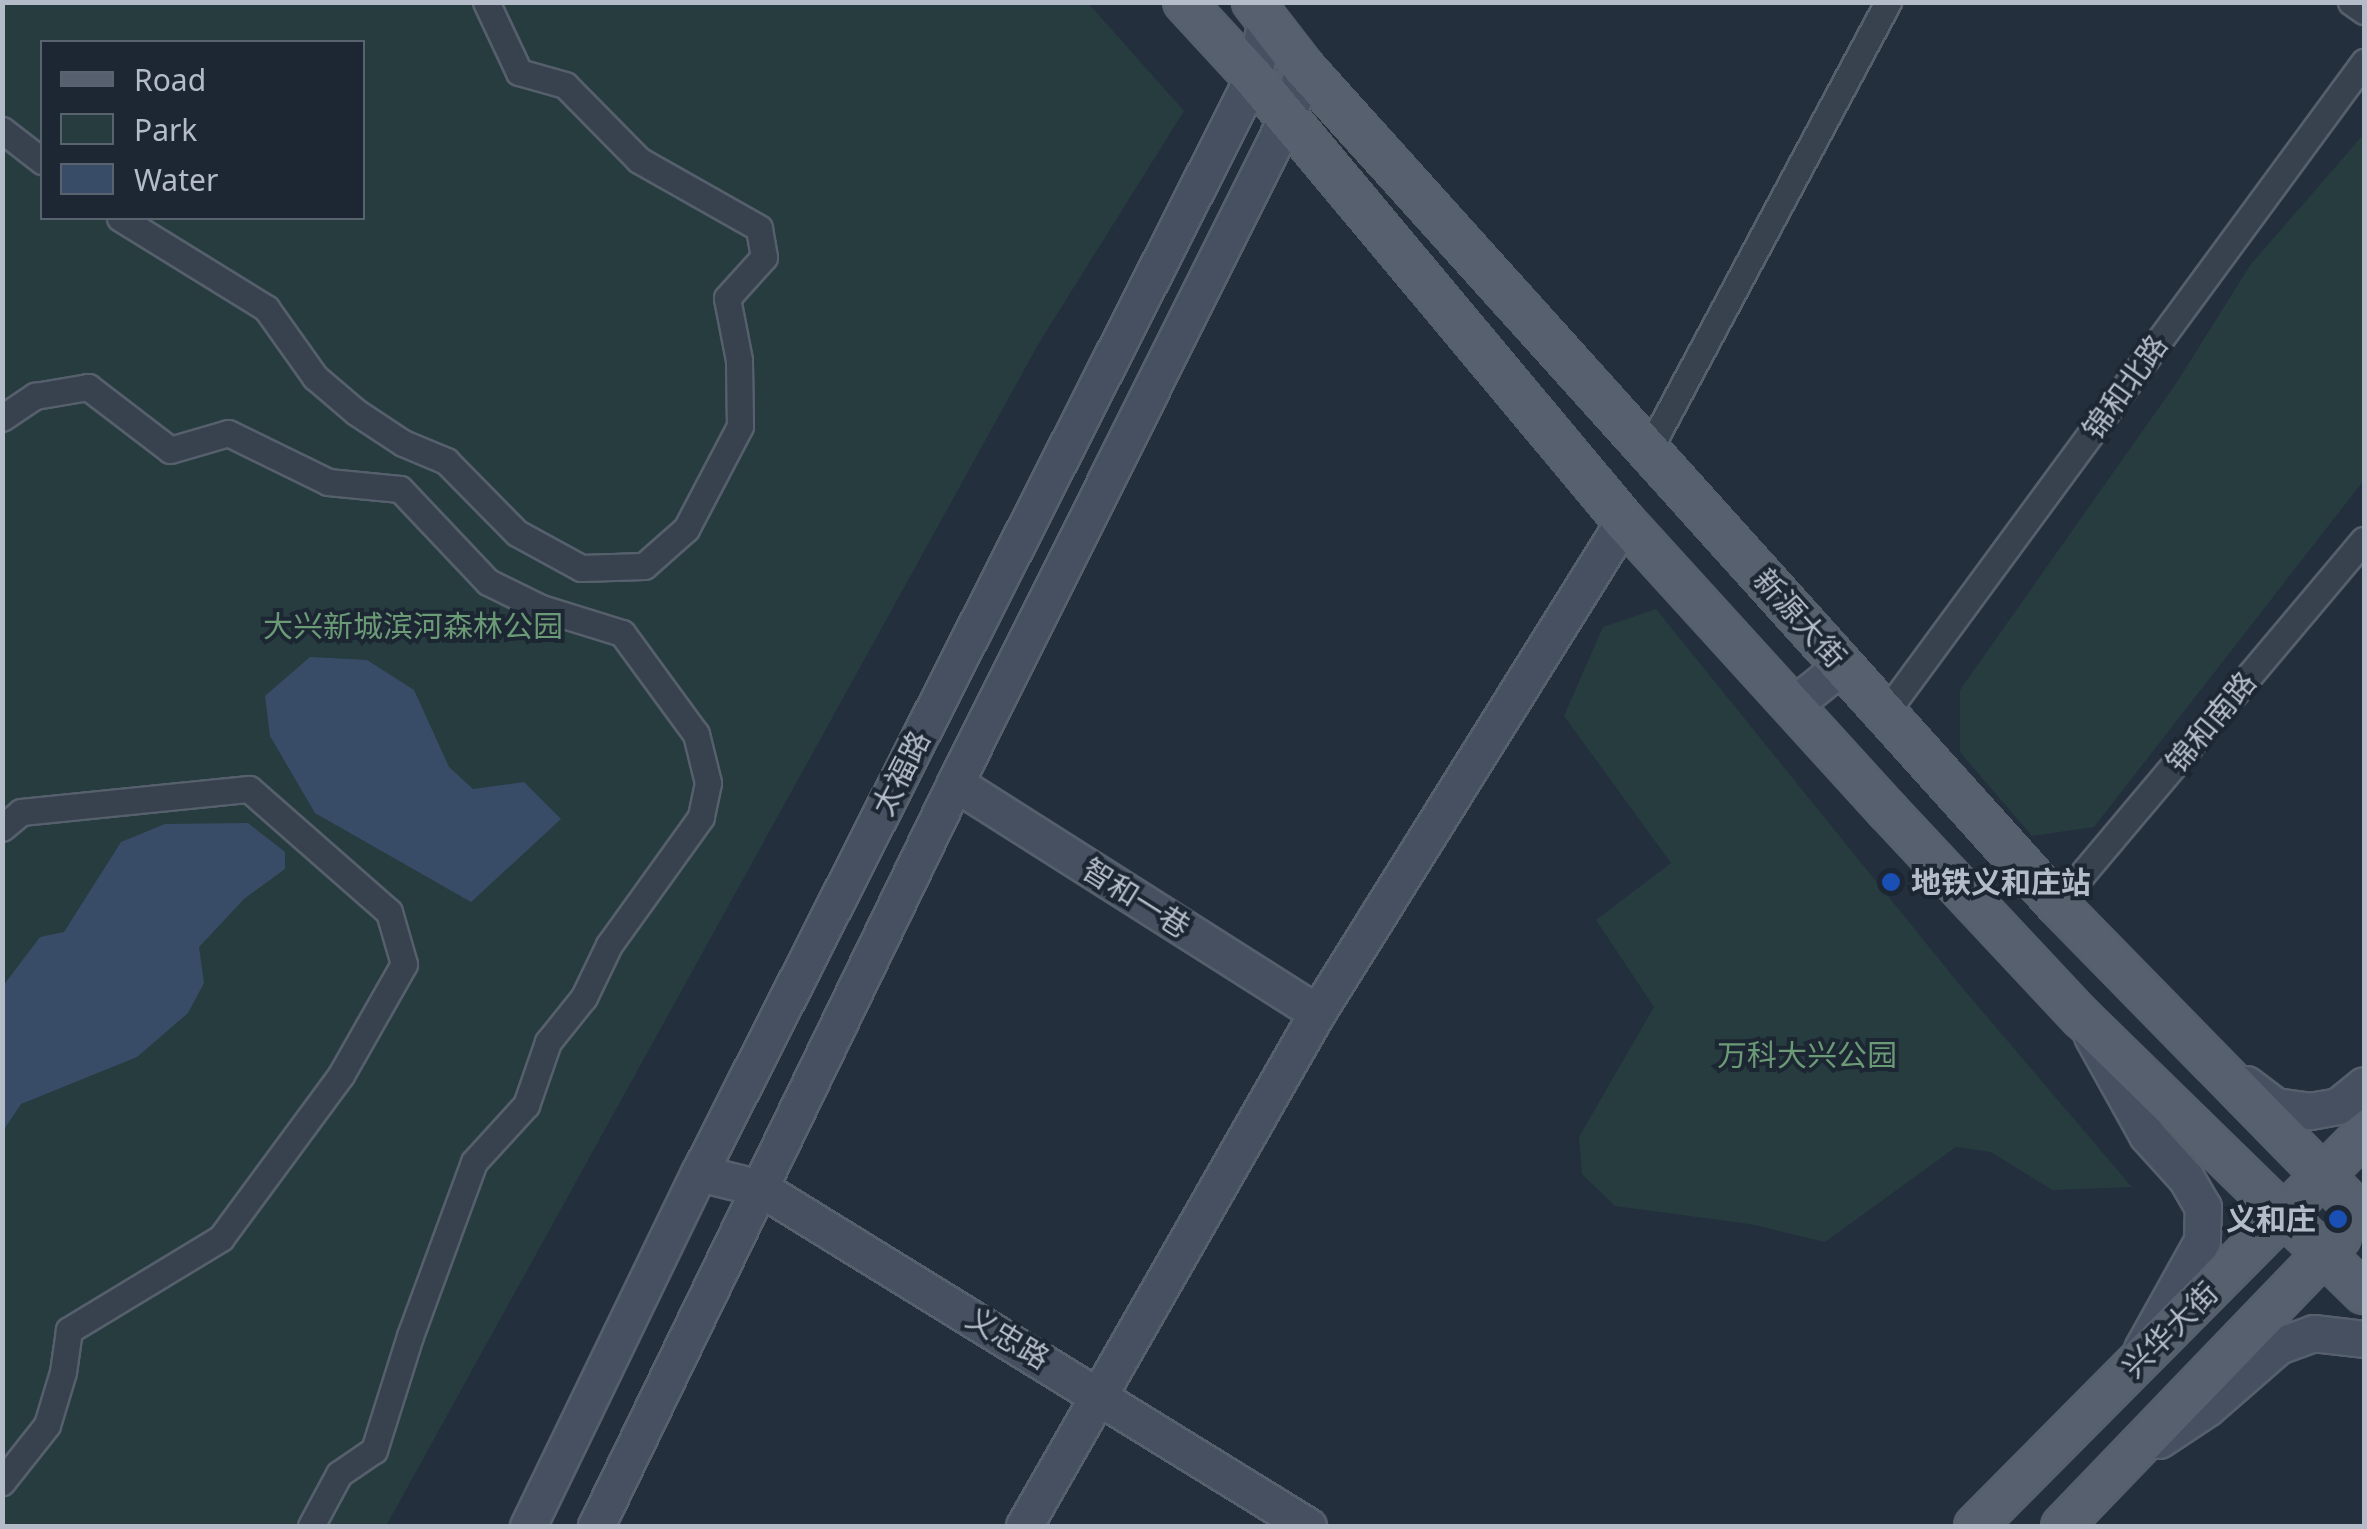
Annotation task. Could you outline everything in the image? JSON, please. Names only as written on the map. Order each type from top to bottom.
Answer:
[{"type":"main road","points":[[1184,2],[1253,77],[1624,521],[1792,706],[2082,1017],[2364,1294]]},
{"type":"main road","name":"太福路","points":[[528,1526],[699,1173],[1253,77],[1260,10]]},
{"type":"main road","name":"新源大街","points":[[1260,10],[1304,68],[2058,904],[2363,1214]]},
{"type":"main road","name":"太福路","points":[[596,1526],[955,783],[1286,119],[1304,68]]},
{"type":"main road","points":[[1024,1526],[1317,1012],[1624,521]]},
{"type":"main road","points":[[1792,706],[1843,665]]},
{"type":"main road","name":"智和一巷","points":[[955,783],[1317,1012]]},
{"type":"main road","points":[[2082,1017],[2147,1136],[2186,1178],[2203,1207],[2202,1241],[2132,1368]]},
{"type":"main road","points":[[2182,1031],[2275,1106],[2310,1111],[2338,1106],[2364,1085]]},
{"type":"main road","name":"兴华大街","points":[[1976,1526],[2364,1134]]},
{"type":"main road","name":"义忠路","points":[[699,1173],[760,1188],[1099,1393],[1308,1526]]},
{"type":"main road","name":"兴华大街","points":[[2062,1526],[2363,1214]]},
{"type":"main road","points":[[2121,1466],[2207,1408],[2278,1346],[2314,1334],[2364,1339]]},
{"type":"street","points":[[123,220],[266,308],[315,377],[403,443],[446,461],[517,533],[581,568],[644,566],[686,530],[740,426],[740,360],[726,298],[764,257],[759,228],[639,160],[565,85],[519,72],[486,2]]},
{"type":"street","points":[[1648,451],[1888,2]]},
{"type":"street","points":[[2351,2],[2364,11]]},
{"type":"street","name":"锦和北路","points":[[1886,712],[2364,62]]},
{"type":"street","points":[[2,130],[40,159]]},
{"type":"street","points":[[2,418],[34,396],[88,388],[170,450],[228,433],[328,482],[400,489],[488,582],[540,608],[622,632],[696,734],[708,783],[701,817],[609,945],[584,998],[548,1042],[526,1105],[474,1162],[410,1336],[374,1450],[339,1474],[311,1526]]},
{"type":"street","name":"锦和南路","points":[[2058,904],[2364,540]]},
{"type":"street","points":[[2,828],[21,812],[249,789],[390,912],[404,964],[342,1075],[220,1238],[69,1330],[63,1372],[47,1425],[2,1482]]},
{"type":"green space","name":"大兴新城滨河森林公园","points":[[3,3],[1088,3],[1184,111],[1039,343],[386,1526],[3,1526]]},
{"type":"green space","points":[[2364,134],[2364,480],[2094,827],[2032,836],[1960,752],[1960,690],[2177,382],[2251,264]]},
{"type":"green space","name":"万科大兴公园","points":[[1656,609],[1959,984],[2132,1187],[2052,1190],[1991,1152],[1956,1147],[1825,1242],[1750,1224],[1615,1206],[1582,1174],[1579,1137],[1654,1007],[1596,920],[1671,863],[1564,716],[1603,627]]},
{"type":"water","points":[[310,657],[367,660],[414,690],[449,767],[473,789],[524,782],[561,819],[471,902],[315,813],[270,736],[265,696]]},
{"type":"water","points":[[248,823],[285,852],[285,869],[245,898],[199,947],[204,983],[188,1013],[137,1057],[21,1104],[3,1131],[3,986],[40,937],[64,932],[121,842],[165,824]]},
{"type":"place","name":"地铁义和庄站","points":[[1891,882]]},
{"type":"place","name":"义和庄","points":[[2338,1219]]}]
